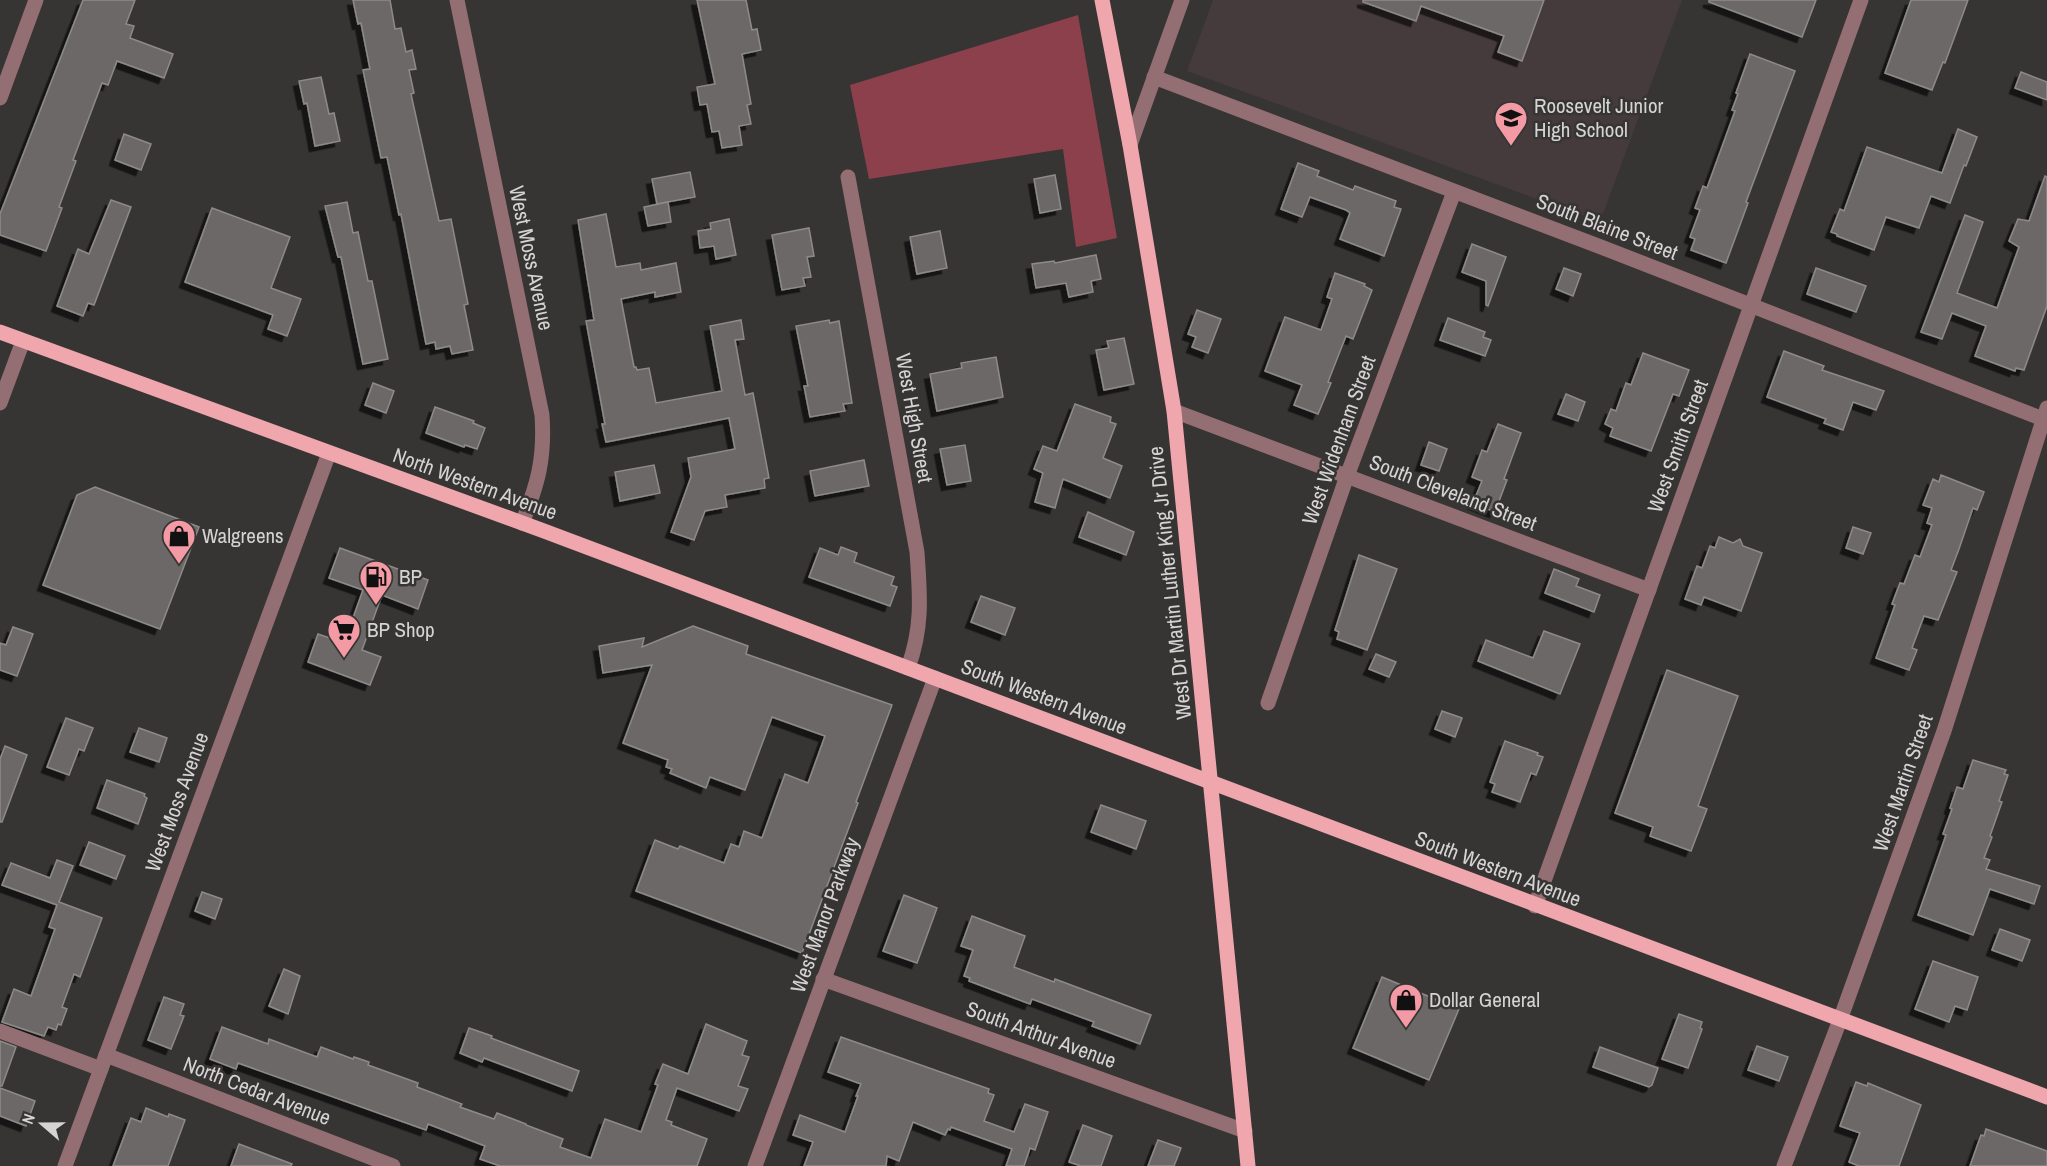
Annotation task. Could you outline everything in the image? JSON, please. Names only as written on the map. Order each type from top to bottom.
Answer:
[{"type":"main road","name":"West Dr Martin Luther King Jr Drive","points":[[1102,0],[1130,145],[1174,411],[1248,1166]]},
{"type":"main road","name":"North Western Avenue","points":[[0,332],[522,523],[935,678]]},
{"type":"main road","name":"South Western Avenue","points":[[935,678],[2047,1097]]},
{"type":"street","points":[[0,98],[36,0]]},
{"type":"street","name":"West Moss Avenue","points":[[457,0],[542,415],[540,470],[537,485],[522,523]]},
{"type":"street","points":[[1130,145],[1182,0]]},
{"type":"street","name":"West Smith Street","points":[[1535,906],[1861,0]]},
{"type":"street","name":"South Blaine Street","points":[[1154,77],[1750,305],[2045,414]]},
{"type":"street","name":"West High Street","points":[[848,177],[917,552],[921,606],[916,646],[908,668]]},
{"type":"street","name":"West Widenham Street","points":[[1268,703],[1347,476],[1454,192]]},
{"type":"street","points":[[0,403],[23,341]]},
{"type":"street","name":"South Cleveland Street","points":[[1174,411],[1649,590]]},
{"type":"street","name":"West Martin Street","points":[[1784,1166],[1840,1020],[1944,731],[2045,414]]},
{"type":"street","name":"West Moss Avenue","points":[[65,1166],[329,453]]},
{"type":"street","name":"West Manor Parkway","points":[[755,1166],[935,678]]},
{"type":"street","name":"South Arthur Avenue","points":[[824,979],[1245,1131]]},
{"type":"street","name":"North Cedar Avenue","points":[[0,1030],[104,1062],[393,1166]]},
{"type":"shaded area","name":"Roosevelt Junior High School","points":[[1213,0],[1682,0],[1600,222],[1187,71]]},
{"type":"shaded area","points":[[1078,15],[1117,238],[1076,247],[1063,149],[869,179],[850,85]]},
{"type":"building","points":[[83,0],[135,0],[126,24],[134,26],[130,38],[173,54],[164,78],[117,61],[108,85],[102,83],[73,160],[76,161],[46,251],[0,235],[0,214]]},
{"type":"building","points":[[353,0],[390,0],[395,29],[401,28],[406,52],[412,50],[416,69],[409,70],[414,93],[411,94],[439,221],[451,219],[468,304],[464,305],[473,350],[452,354],[450,346],[436,349],[435,342],[426,344],[401,214],[399,215],[387,157],[381,158],[363,70],[370,69],[361,23],[358,24]]},
{"type":"building","points":[[697,0],[746,0],[752,30],[757,29],[761,50],[742,54],[751,104],[747,105],[751,124],[739,126],[742,145],[722,148],[719,131],[712,132],[707,104],[700,105],[697,87],[715,84]]},
{"type":"building","points":[[1363,0],[1544,0],[1522,61],[1498,52],[1504,36],[1421,6],[1416,21],[1363,2]]},
{"type":"building","points":[[1709,0],[1816,0],[1802,37],[1709,2]]},
{"type":"building","points":[[1911,0],[1968,0],[1945,63],[1943,62],[1932,90],[1885,73]]},
{"type":"building","points":[[1750,54],[1795,71],[1746,202],[1748,203],[1726,263],[1691,250],[1695,239],[1690,237],[1700,210],[1695,208],[1703,186],[1707,188],[1735,111],[1732,110],[1738,94],[1736,93]]},
{"type":"building","points":[[2021,72],[2047,82],[2047,100],[2015,88]]},
{"type":"building","points":[[321,77],[329,114],[334,113],[340,141],[315,146],[307,103],[304,104],[299,81]]},
{"type":"building","points":[[1958,129],[1977,137],[1950,203],[1931,196],[1919,228],[1886,217],[1874,250],[1831,232],[1840,209],[1844,211],[1867,147],[1942,173]]},
{"type":"building","points":[[124,134],[151,144],[141,170],[115,160]]},
{"type":"building","points":[[1298,163],[1319,171],[1317,176],[1353,190],[1355,186],[1396,201],[1394,207],[1401,209],[1384,256],[1340,239],[1350,213],[1346,210],[1310,197],[1302,217],[1281,209]]},
{"type":"building","points":[[690,172],[695,197],[657,204],[652,179]]},
{"type":"building","points":[[1055,175],[1061,209],[1040,213],[1034,179]]},
{"type":"building","points":[[2045,176],[2047,177],[2047,306],[2024,370],[2016,368],[2015,371],[1975,356],[1986,326],[1952,313],[1942,339],[1921,332],[1965,215],[1983,222],[1957,293],[1997,308],[2019,247],[2009,241],[2018,219],[2029,221]]},
{"type":"building","points":[[111,200],[131,207],[94,305],[88,303],[83,316],[57,306],[78,249],[89,254]]},
{"type":"building","points":[[347,202],[353,233],[358,232],[368,281],[372,281],[388,359],[363,364],[341,257],[338,257],[325,206]]},
{"type":"building","points":[[668,202],[671,222],[648,226],[644,207]]},
{"type":"building","points":[[212,208],[290,237],[271,288],[301,299],[287,336],[268,329],[273,315],[185,282]]},
{"type":"building","points":[[606,214],[616,267],[640,263],[641,270],[676,263],[681,292],[655,297],[655,292],[621,299],[634,367],[637,370],[649,368],[656,403],[722,391],[710,326],[741,320],[744,339],[735,340],[745,395],[753,393],[769,478],[764,479],[765,488],[725,495],[727,507],[705,511],[694,540],[671,532],[691,477],[688,458],[735,449],[729,418],[606,442],[602,424],[605,424],[586,321],[594,320],[578,220]]},
{"type":"building","points":[[729,219],[736,255],[716,259],[714,246],[700,248],[698,231],[711,229],[710,223]]},
{"type":"building","points":[[809,228],[814,256],[807,257],[811,277],[803,278],[805,286],[782,290],[772,235]]},
{"type":"building","points":[[940,231],[947,268],[917,274],[910,237]]},
{"type":"building","points":[[1472,244],[1506,257],[1488,306],[1486,305],[1486,281],[1462,272]]},
{"type":"building","points":[[1096,255],[1101,279],[1091,281],[1093,292],[1069,297],[1066,283],[1036,288],[1032,264],[1054,261],[1055,263]]},
{"type":"building","points":[[1564,268],[1581,274],[1573,296],[1556,289]]},
{"type":"building","points":[[1816,268],[1866,286],[1856,312],[1807,294]]},
{"type":"building","points":[[1335,273],[1365,284],[1364,286],[1372,290],[1353,339],[1346,336],[1318,414],[1294,405],[1302,385],[1265,371],[1285,317],[1321,330],[1332,299],[1327,297]]},
{"type":"building","points":[[1197,310],[1221,319],[1208,353],[1192,347],[1196,337],[1188,334]]},
{"type":"building","points":[[1448,318],[1485,332],[1483,337],[1491,340],[1485,356],[1440,340]]},
{"type":"building","points":[[829,320],[830,323],[839,321],[852,403],[843,404],[845,411],[810,417],[804,386],[808,386],[796,326]]},
{"type":"building","points":[[1124,338],[1134,384],[1104,390],[1096,350],[1109,348],[1107,341]]},
{"type":"building","points":[[1784,351],[1824,366],[1822,370],[1884,391],[1876,410],[1853,402],[1843,430],[1824,423],[1826,419],[1767,397]]},
{"type":"building","points":[[1643,353],[1689,370],[1679,396],[1673,394],[1651,451],[1610,436],[1613,428],[1605,424],[1611,409],[1616,411],[1626,383],[1631,385]]},
{"type":"building","points":[[996,357],[1003,397],[937,411],[930,374],[962,368],[961,363]]},
{"type":"building","points":[[373,383],[394,391],[386,413],[365,405]]},
{"type":"building","points":[[1566,394],[1585,402],[1578,421],[1558,414]]},
{"type":"building","points":[[1075,404],[1111,417],[1110,422],[1116,424],[1103,458],[1122,466],[1110,498],[1063,479],[1055,508],[1035,502],[1043,473],[1034,469],[1043,446],[1057,451]]},
{"type":"building","points":[[435,407],[474,421],[473,423],[485,428],[477,449],[465,445],[464,447],[426,433]]},
{"type":"building","points":[[1498,424],[1521,433],[1495,512],[1473,503],[1482,481],[1472,477],[1482,450],[1487,452]]},
{"type":"building","points":[[1429,442],[1447,449],[1439,471],[1421,465]]},
{"type":"building","points":[[965,445],[971,481],[947,485],[940,449]]},
{"type":"building","points":[[864,460],[869,486],[815,496],[810,471]]},
{"type":"building","points":[[654,465],[660,493],[620,501],[615,472]]},
{"type":"building","points":[[1941,475],[1984,492],[1977,510],[1973,508],[1951,570],[1957,572],[1938,620],[1924,616],[1912,648],[1917,650],[1909,670],[1876,658],[1895,605],[1892,604],[1900,583],[1904,584],[1915,555],[1920,557],[1932,525],[1927,523],[1932,508],[1923,505],[1933,479],[1939,482]]},
{"type":"building","points":[[95,487],[199,527],[160,629],[43,585],[77,495]]},
{"type":"building","points":[[1088,512],[1134,532],[1126,555],[1079,537]]},
{"type":"building","points":[[1853,527],[1871,533],[1863,554],[1846,548]]},
{"type":"building","points":[[1719,537],[1733,543],[1740,539],[1743,546],[1762,553],[1741,611],[1704,597],[1701,605],[1685,599],[1697,566],[1702,568],[1710,546],[1715,548]]},
{"type":"building","points":[[841,547],[857,553],[854,562],[894,577],[891,585],[897,587],[890,606],[809,577],[820,548],[838,555]]},
{"type":"building","points":[[340,548],[428,580],[418,609],[382,595],[362,650],[381,657],[370,685],[308,662],[318,634],[344,643],[363,590],[329,578]]},
{"type":"building","points":[[1359,555],[1397,569],[1367,650],[1337,639],[1339,632],[1335,630]]},
{"type":"building","points":[[1554,569],[1579,579],[1576,586],[1600,595],[1594,612],[1545,593]]},
{"type":"building","points":[[981,596],[1015,608],[1005,635],[971,622]]},
{"type":"building","points":[[693,626],[748,646],[746,654],[892,705],[802,953],[636,891],[655,840],[678,849],[680,846],[724,863],[731,844],[739,847],[744,831],[762,838],[785,774],[808,783],[825,736],[772,717],[745,790],[710,777],[706,788],[670,773],[672,769],[666,767],[668,760],[623,743],[652,665],[603,673],[599,646],[644,638],[642,647]]},
{"type":"building","points":[[13,627],[33,634],[17,676],[0,670],[0,643],[6,645]]},
{"type":"building","points":[[1544,631],[1580,644],[1560,694],[1478,661],[1486,640],[1533,658]]},
{"type":"building","points":[[1376,654],[1396,662],[1389,677],[1369,669]]},
{"type":"building","points":[[1667,670],[1738,696],[1698,806],[1707,809],[1691,851],[1650,836],[1653,827],[1615,813]]},
{"type":"building","points":[[1442,711],[1462,718],[1455,737],[1435,729]]},
{"type":"building","points":[[66,718],[93,728],[84,751],[79,749],[69,775],[47,767]]},
{"type":"building","points":[[139,728],[167,738],[159,762],[130,752]]},
{"type":"building","points":[[1505,741],[1543,757],[1536,775],[1531,773],[1520,802],[1492,792],[1495,784],[1490,782]]},
{"type":"building","points":[[5,746],[27,755],[2,822],[0,822],[0,759]]},
{"type":"building","points":[[1973,760],[2006,770],[2004,774],[2008,775],[1999,801],[2002,802],[1990,836],[1992,837],[1984,858],[1990,860],[1986,869],[2040,886],[2034,904],[1990,889],[1973,935],[1918,915],[1946,835],[1943,834],[1957,787],[1963,789]]},
{"type":"building","points":[[107,780],[145,794],[147,798],[138,824],[97,808]]},
{"type":"building","points":[[1101,805],[1146,821],[1136,849],[1091,832]]},
{"type":"building","points":[[89,842],[125,856],[116,879],[80,865]]},
{"type":"building","points":[[57,860],[73,866],[59,902],[102,918],[80,977],[74,974],[62,1007],[67,1009],[61,1025],[58,1024],[56,1030],[48,1027],[44,1036],[2,1022],[14,989],[31,996],[55,929],[49,927],[57,905],[2,885],[11,863],[50,878]]},
{"type":"building","points":[[202,892],[222,899],[215,919],[195,911]]},
{"type":"building","points":[[904,895],[937,908],[917,963],[883,951]]},
{"type":"building","points":[[972,916],[1025,936],[1014,967],[1054,982],[1055,979],[1151,1015],[1140,1044],[1092,1026],[1094,1022],[1032,999],[1030,1004],[969,981],[970,978],[964,976],[973,950],[961,946]]},
{"type":"building","points":[[2000,929],[2030,940],[2022,961],[1992,950]]},
{"type":"building","points":[[1933,961],[1978,977],[1967,1010],[1955,1006],[1949,1022],[1915,1009]]},
{"type":"building","points":[[284,969],[300,976],[288,1014],[269,1006]]},
{"type":"building","name":"Dollar General","points":[[1382,977],[1459,1009],[1429,1080],[1353,1048]]},
{"type":"building","points":[[164,997],[184,1004],[180,1015],[184,1016],[171,1049],[148,1040]]},
{"type":"building","points":[[1679,1014],[1702,1022],[1700,1028],[1702,1029],[1688,1068],[1662,1059]]},
{"type":"building","points":[[706,1024],[747,1041],[742,1055],[749,1057],[738,1086],[748,1089],[739,1111],[677,1088],[666,1120],[672,1122],[671,1125],[707,1139],[697,1166],[500,1166],[480,1159],[485,1146],[428,1124],[426,1130],[238,1063],[236,1069],[210,1059],[222,1027],[268,1044],[269,1039],[317,1057],[321,1047],[353,1059],[354,1057],[369,1062],[368,1065],[418,1083],[417,1087],[462,1104],[460,1107],[494,1119],[497,1113],[563,1139],[560,1147],[591,1158],[605,1119],[641,1132],[663,1064],[688,1074]]},
{"type":"building","points":[[469,1028],[579,1071],[572,1091],[484,1058],[482,1062],[460,1053]]},
{"type":"building","points":[[841,1037],[989,1089],[988,1093],[994,1095],[984,1121],[1014,1132],[1025,1104],[1048,1112],[1035,1150],[1030,1148],[1024,1166],[1006,1166],[1012,1149],[951,1127],[945,1135],[913,1122],[899,1161],[887,1156],[886,1166],[804,1166],[813,1142],[793,1135],[800,1115],[845,1132],[858,1096],[856,1096],[861,1084],[828,1072]]},
{"type":"building","points":[[0,1041],[16,1047],[2,1086],[0,1086]]},
{"type":"building","points":[[1757,1046],[1788,1057],[1779,1081],[1748,1070]]},
{"type":"building","points":[[1600,1047],[1658,1068],[1652,1085],[1649,1087],[1593,1067]]},
{"type":"building","points":[[1856,1082],[1867,1086],[1868,1083],[1921,1105],[1899,1166],[1859,1166],[1849,1162],[1860,1133],[1840,1126]]},
{"type":"building","points":[[0,1088],[35,1101],[26,1126],[0,1116]]},
{"type":"building","points":[[146,1108],[168,1117],[169,1114],[185,1120],[168,1166],[113,1166],[131,1118],[141,1122]]},
{"type":"building","points":[[1083,1125],[1112,1136],[1101,1166],[1081,1166],[1069,1162]]},
{"type":"building","points":[[1986,1129],[2047,1151],[2047,1166],[1970,1166],[1981,1135],[1984,1136]]},
{"type":"building","points":[[1158,1140],[1181,1148],[1174,1166],[1148,1166]]},
{"type":"building","points":[[239,1144],[292,1164],[291,1166],[231,1166]]},
{"type":"place","name":"Roosevelt Junior High School","points":[[1511,147]]},
{"type":"place","name":"Walgreens","points":[[179,565]]},
{"type":"place","name":"BP","points":[[376,606]]},
{"type":"place","name":"BP Shop","points":[[344,659]]},
{"type":"place","name":"Dollar General","points":[[1406,1029]]}]
